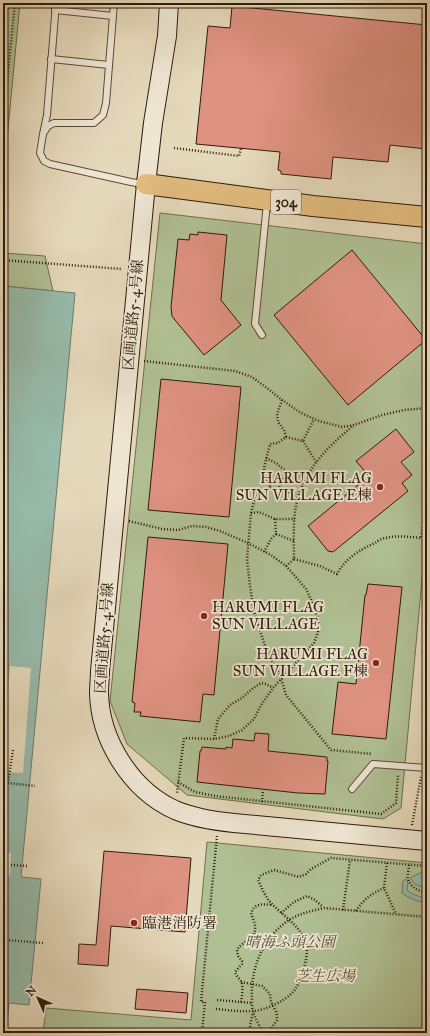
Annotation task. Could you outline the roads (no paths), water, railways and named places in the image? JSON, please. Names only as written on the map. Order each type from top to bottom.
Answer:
[{"type":"main road","name":"304","points":[[146,184],[313,206],[427,217]]},
{"type":"street","name":"区画道路5-4号線","points":[[169,3],[146,184],[99,685],[101,712],[105,730],[113,750],[132,778],[158,800],[174,810],[210,820],[427,840]]},
{"type":"lane","points":[[56,3],[47,115],[42,134],[40,153],[44,161],[50,164],[146,184]]},
{"type":"lane","points":[[42,134],[48,126],[54,123],[94,123],[103,115],[106,103],[114,3]]},
{"type":"lane","points":[[55,10],[113,16]]},
{"type":"lane","points":[[51,59],[109,65]]},
{"type":"lane","points":[[47,115],[54,123]]},
{"type":"lane","points":[[262,335],[255,324],[267,200]]},
{"type":"lane","points":[[352,789],[373,764],[427,768]]},
{"type":"place","name":"HARUMI FLAG SUN VILLAGE E棟","points":[[380,487]]},
{"type":"place","name":"HARUMI FLAG SUN VILLAGE","points":[[204,616]]},
{"type":"place","name":"HARUMI FLAG SUN VILLAGE F棟","points":[[376,663]]},
{"type":"place","name":"臨港消防署","points":[[134,923]]},
{"type":"park label","name":"晴海ふ頭公園","points":[[290,942]]},
{"type":"park label","name":"芝生広場","points":[[325,976]]}]
